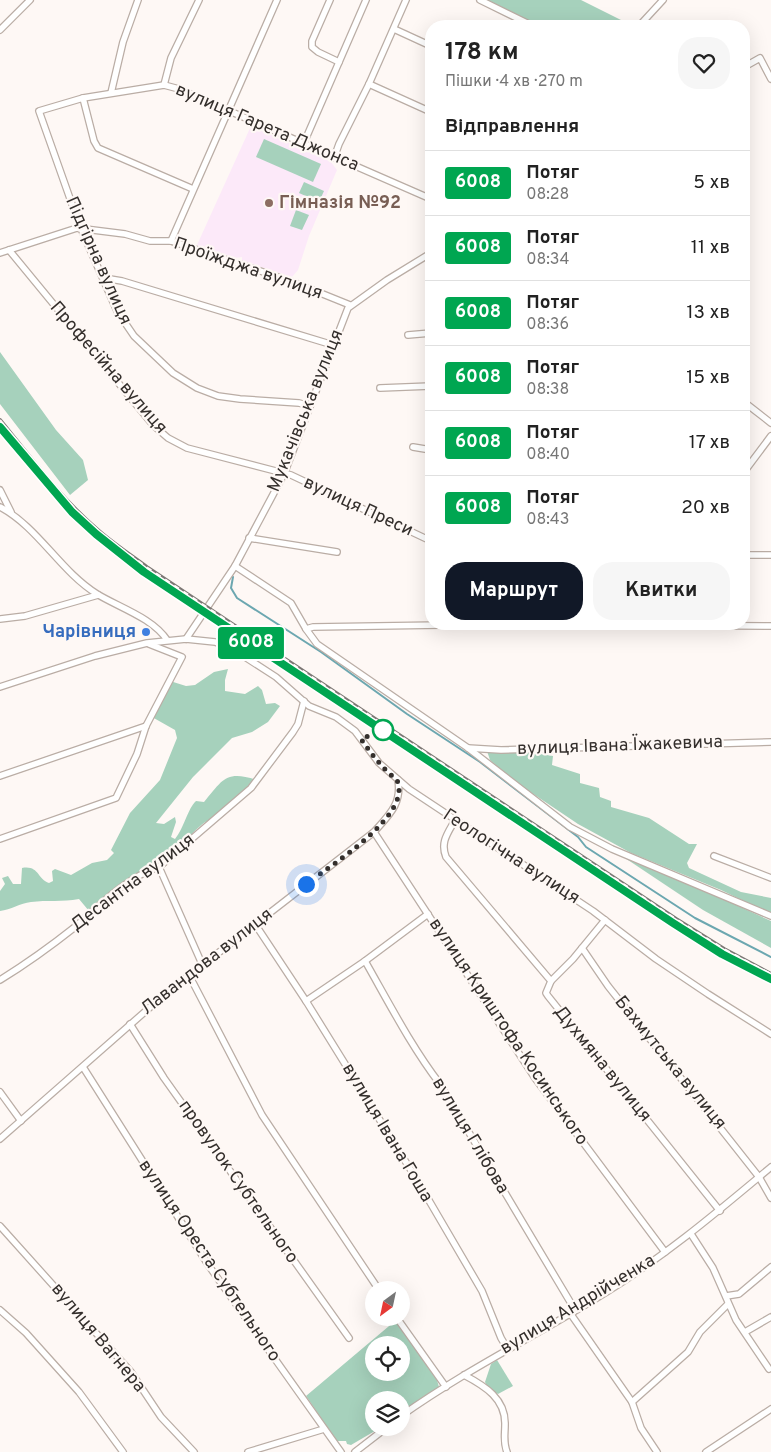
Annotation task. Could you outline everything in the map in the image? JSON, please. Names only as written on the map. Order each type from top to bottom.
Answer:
[{"type":"street","points":[[0,30],[30,0]]},
{"type":"street","points":[[111,93],[123,42],[138,0]]},
{"type":"street","points":[[164,85],[171,58],[199,0]]},
{"type":"street","points":[[171,241],[277,0]]},
{"type":"street","points":[[330,0],[312,41],[312,47],[339,62]]},
{"type":"street","points":[[303,145],[366,0]]},
{"type":"street","points":[[334,158],[406,0]]},
{"type":"street","points":[[480,0],[521,20]]},
{"type":"street","points":[[645,20],[663,0]]},
{"type":"street","points":[[394,29],[425,43]]},
{"type":"street","points":[[750,64],[760,58],[771,79]]},
{"type":"street","points":[[369,84],[425,109]]},
{"type":"street","name":"вулиця Гарета Джонса","points":[[39,110],[83,98],[164,85],[229,111],[425,197]]},
{"type":"street","points":[[83,98],[94,141],[98,148],[193,189]]},
{"type":"street","name":"Підгірна вулиця","points":[[39,110],[82,228],[126,326],[158,360],[183,381],[218,396],[310,406]]},
{"type":"street","name":"Проїжджа вулиця","points":[[0,253],[60,233],[82,228],[125,234],[150,242],[171,241],[302,286],[350,305]]},
{"type":"street","name":"Професійна вулиця","points":[[9,250],[153,425],[168,438],[187,448],[284,474]]},
{"type":"street","points":[[350,305],[425,258]]},
{"type":"street","points":[[104,278],[122,281],[333,345]]},
{"type":"street","name":"Мукачівська вулиця","points":[[186,639],[234,566],[284,474],[350,305]]},
{"type":"street","points":[[408,335],[425,334]]},
{"type":"street","points":[[380,388],[425,386]]},
{"type":"street","points":[[750,407],[771,423]]},
{"type":"street","points":[[750,464],[771,436]]},
{"type":"street","points":[[413,447],[425,449]]},
{"type":"street","name":"вулиця Преси","points":[[284,474],[312,484],[425,539]]},
{"type":"street","points":[[0,490],[10,512]]},
{"type":"street","points":[[0,507],[10,512],[58,560],[98,594],[134,613],[167,640]]},
{"type":"street","points":[[249,538],[337,552]]},
{"type":"street","points":[[750,555],[771,555]]},
{"type":"street","points":[[234,566],[291,604],[317,644],[468,748],[570,827],[612,849],[771,916]]},
{"type":"street","points":[[0,619],[25,616],[98,594]]},
{"type":"street","points":[[306,629],[313,627],[425,625]]},
{"type":"street","points":[[750,626],[771,626]]},
{"type":"street","points":[[0,687],[95,656],[148,643],[186,639]]},
{"type":"street","name":"Геологічна вулиця","points":[[186,639],[224,645],[242,653],[304,701],[336,717],[355,731],[379,763],[398,780],[605,920],[656,958],[771,1034]]},
{"type":"street","points":[[0,839],[116,798],[137,754],[146,726],[182,657],[148,643]]},
{"type":"street","name":"Десантна вулиця","points":[[0,980],[74,927],[110,896],[143,874],[159,867],[260,779],[298,724],[304,701]]},
{"type":"street","points":[[0,776],[146,726]]},
{"type":"street","name":"вулиця Івана Їжакевича","points":[[468,748],[501,750],[771,742]]},
{"type":"street","name":"Лавандова вулиця","points":[[0,1139],[130,1024],[202,964],[374,832],[398,802],[400,791],[398,780]]},
{"type":"street","name":"Духмяна вулиця","points":[[455,820],[443,842],[446,857],[552,981],[546,993],[548,996],[720,1211]]},
{"type":"street","name":"вулиця Криштофа Косинського","points":[[374,832],[535,1078],[665,1252]]},
{"type":"street","points":[[714,856],[771,878]]},
{"type":"street","points":[[159,867],[202,964]]},
{"type":"street","points":[[306,1000],[365,961],[428,914]]},
{"type":"street","points":[[552,981],[605,920]]},
{"type":"street","name":"вулиця Івана Гоша","points":[[255,924],[306,1000],[482,1291],[500,1338],[507,1348]]},
{"type":"street","name":"Бахмутська вулиця","points":[[582,948],[608,986],[759,1177],[771,1198]]},
{"type":"street","name":"вулиця Глібова","points":[[365,961],[388,1004],[424,1063],[440,1084],[573,1312],[632,1402],[641,1428],[657,1452]]},
{"type":"street","points":[[189,975],[262,1115],[373,1281]]},
{"type":"street","name":"провулок Субтельного","points":[[130,1024],[164,1078],[349,1338]]},
{"type":"street","name":"вулиця Ореста Субтельного","points":[[83,1067],[208,1266],[341,1452]]},
{"type":"street","points":[[0,1092],[21,1121]]},
{"type":"street","name":"вулиця Андрійченка","points":[[410,1410],[507,1348],[573,1312],[665,1252],[720,1211],[771,1167]]},
{"type":"street","name":"вулиця Вагнера","points":[[0,1226],[131,1372],[161,1417],[194,1452]]},
{"type":"street","points":[[690,1234],[713,1268],[728,1304],[769,1369]]},
{"type":"street","points":[[726,1296],[740,1294],[771,1267]]},
{"type":"street","points":[[632,1402],[688,1352],[700,1332],[728,1304]]},
{"type":"street","points":[[0,1310],[26,1333],[79,1392],[123,1452]]},
{"type":"street","points":[[745,1332],[771,1317]]},
{"type":"street","points":[[403,1326],[446,1387]]},
{"type":"street","points":[[464,1375],[497,1396],[504,1414],[504,1444],[507,1452]]},
{"type":"street","points":[[706,1452],[771,1409]]},
{"type":"street","points":[[248,1452],[324,1429]]},
{"type":"street","points":[[355,1452],[376,1436]]},
{"type":"shaded area","name":"Гімназія №92","points":[[251,126],[331,162],[337,170],[309,236],[298,270],[292,277],[242,261],[242,257],[235,258],[197,245]]},
{"type":"green space","points":[[483,0],[581,0],[621,20],[525,20]]},
{"type":"green space","points":[[264,139],[321,164],[313,182],[256,157]]},
{"type":"green space","points":[[304,182],[324,191],[319,202],[299,193]]},
{"type":"green space","points":[[296,210],[309,215],[302,230],[290,226]]},
{"type":"green space","points":[[0,352],[56,430],[83,460],[88,480],[70,495],[0,404]]},
{"type":"green space","points":[[228,669],[225,691],[245,694],[258,686],[262,690],[266,704],[275,703],[280,706],[268,722],[252,732],[232,738],[193,777],[156,823],[164,824],[175,817],[176,822],[171,837],[175,839],[193,804],[196,801],[204,802],[226,779],[238,776],[257,780],[199,827],[167,859],[133,876],[89,911],[79,899],[31,902],[0,911],[0,891],[5,884],[2,878],[8,876],[13,884],[21,884],[22,868],[28,868],[35,870],[42,879],[49,883],[53,881],[52,871],[55,869],[71,875],[92,863],[107,860],[114,853],[111,850],[130,813],[160,780],[177,738],[175,730],[152,717],[170,681],[186,686],[195,685],[214,672]]},
{"type":"green space","points":[[487,751],[528,752],[553,756],[552,765],[580,774],[580,783],[599,788],[600,797],[611,801],[611,807],[649,818],[689,844],[697,844],[687,863],[689,868],[741,892],[771,898],[771,914],[721,890],[631,853],[578,824],[514,781],[490,760]]},
{"type":"green space","points":[[625,858],[644,863],[771,921],[771,948],[703,910]]},
{"type":"green space","points":[[389,1326],[399,1326],[406,1336],[377,1336]]},
{"type":"green space","points":[[410,1342],[437,1380],[439,1387],[410,1407],[410,1391],[365,1391],[366,1436],[351,1445],[347,1444],[346,1441],[337,1441],[306,1396],[365,1346],[365,1381],[410,1381]]},
{"type":"green space","points":[[497,1360],[513,1386],[498,1394],[488,1388],[485,1382],[491,1364]]},
{"type":"waterway","points":[[233,577],[231,588],[237,598],[321,652],[407,714],[480,762],[578,837],[586,847],[695,918],[771,957]]},
{"type":"railway","points":[[0,420],[72,506],[105,536],[148,568],[676,919],[724,949],[771,974]]},
{"type":"train","name":"6008","points":[[0,427],[35,471],[72,512],[96,534],[144,572],[673,923],[722,954],[771,979]]},
{"type":"place","name":"Гімназія №92","points":[[269,203]]},
{"type":"place","name":"Чарівниця","points":[[146,632]]},
{"type":"route","points":[[306,884],[363,842],[374,832],[398,802],[400,791],[398,780],[379,763],[361,739],[383,730]]}]
